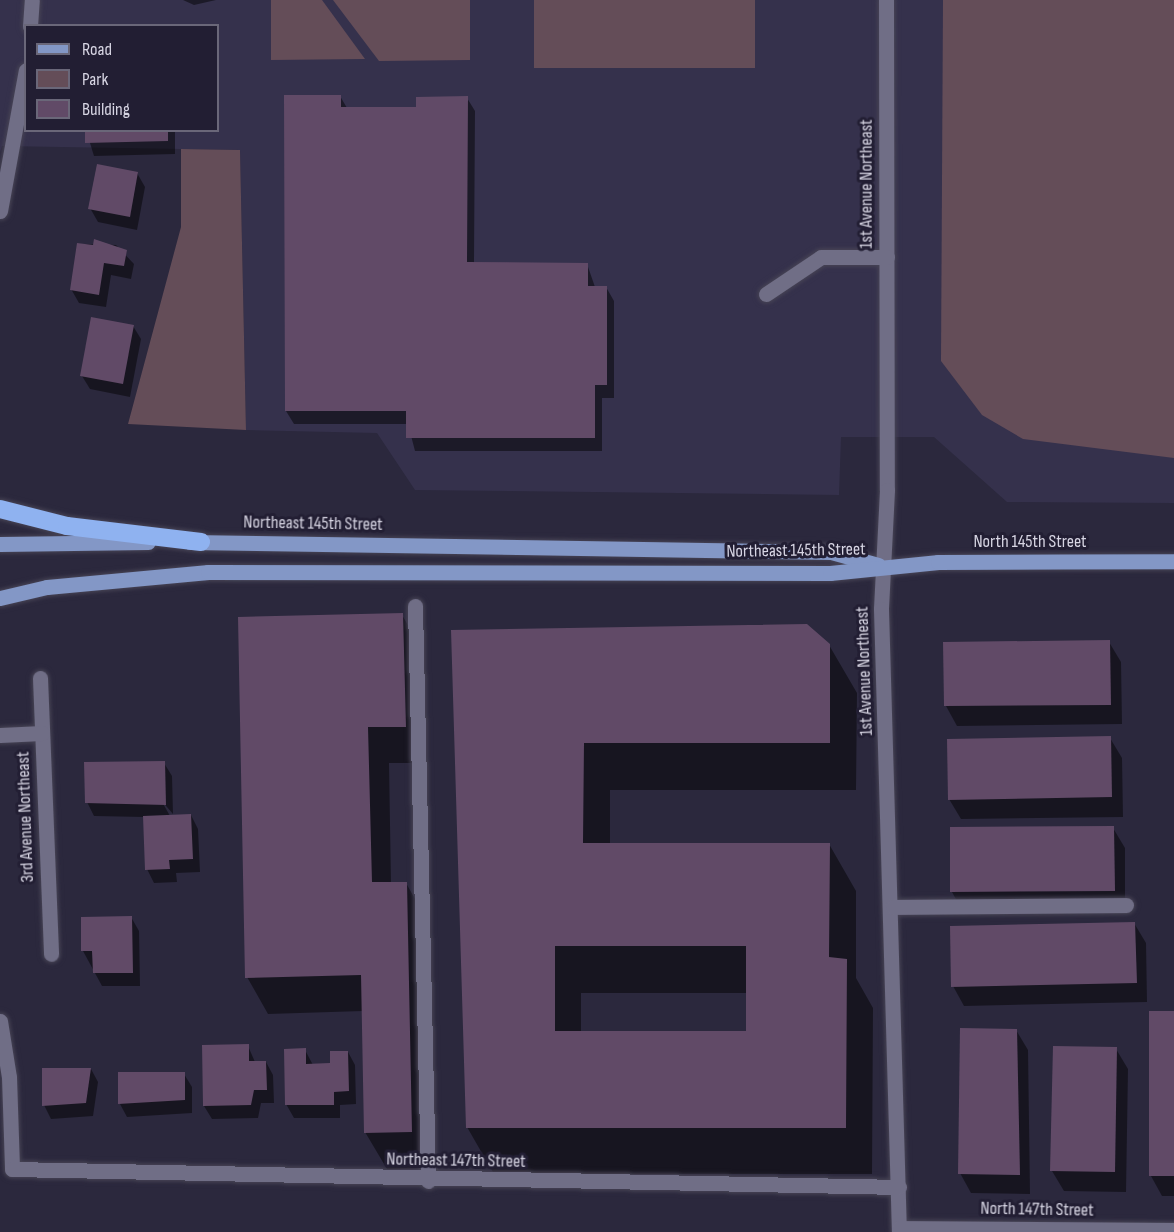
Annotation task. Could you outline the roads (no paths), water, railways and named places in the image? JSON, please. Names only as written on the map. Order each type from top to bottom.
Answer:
[{"type":"highway","points":[[0,509],[67,526],[201,542]]},
{"type":"main road","name":"Northeast 145th Street","points":[[0,544],[201,542],[831,552],[886,568]]},
{"type":"main road","name":"North 145th Street","points":[[886,568],[938,562],[1174,561]]},
{"type":"main road","name":"Northeast 145th Street","points":[[0,598],[47,587],[208,572],[830,573],[886,568]]},
{"type":"street","points":[[30,24],[32,0]]},
{"type":"street","name":"1st Avenue Northeast","points":[[886,0],[886,568],[881,609],[893,908],[898,1230]]},
{"type":"street","points":[[0,211],[24,81]]},
{"type":"street","points":[[766,294],[821,257],[887,257]]},
{"type":"street","points":[[415,606],[428,1181]]},
{"type":"street","name":"3rd Avenue Northeast","points":[[40,678],[51,954]]},
{"type":"street","points":[[0,735],[42,733]]},
{"type":"street","points":[[893,908],[1126,905]]},
{"type":"street","name":"Northeast 147th Street","points":[[0,1021],[9,1077],[12,1169],[428,1181],[899,1187]]},
{"type":"street","name":"North 147th Street","points":[[898,1230],[1174,1230]]}]
